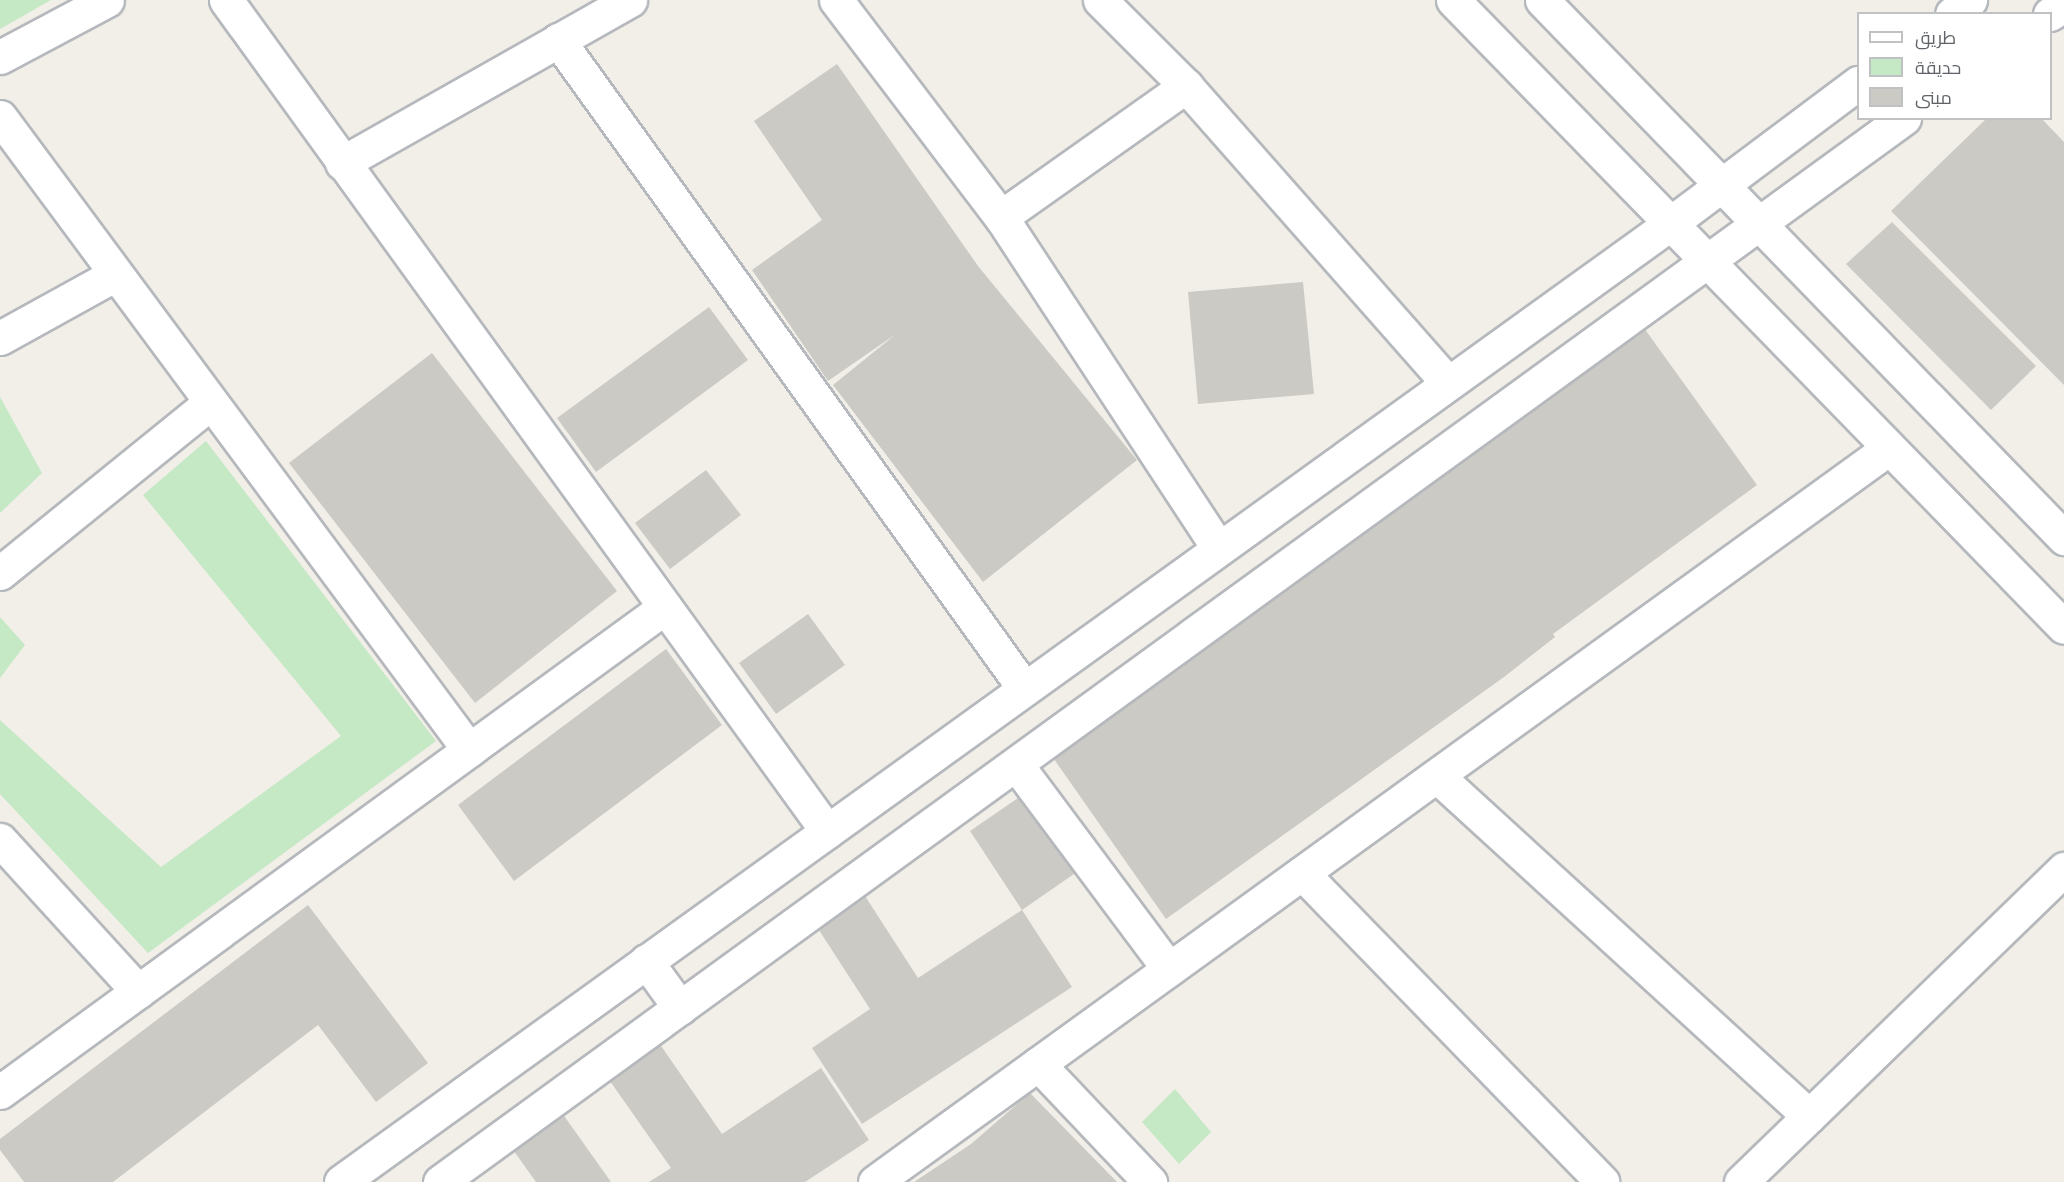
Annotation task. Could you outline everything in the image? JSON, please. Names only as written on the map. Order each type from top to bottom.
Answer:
[{"type":"street","points":[[0,57],[107,0]]},
{"type":"street","points":[[226,0],[827,831]]},
{"type":"street","points":[[342,163],[630,0]]},
{"type":"street","points":[[836,0],[1001,217],[1218,547]]},
{"type":"street","points":[[1100,0],[1185,86],[1447,382]]},
{"type":"street","points":[[1453,0],[2064,627]]},
{"type":"street","points":[[1542,0],[2064,538]]},
{"type":"street","points":[[558,40],[1024,688]]},
{"type":"street","points":[[341,1182],[1218,547],[1671,223],[1857,84]]},
{"type":"street","points":[[1001,217],[1185,86]]},
{"type":"street","points":[[0,117],[114,275],[469,750]]},
{"type":"street","points":[[440,1182],[1709,262],[1901,120]]},
{"type":"street","points":[[0,338],[114,275]]},
{"type":"street","points":[[0,573],[210,403]]},
{"type":"street","points":[[875,1182],[1889,448]]},
{"type":"street","points":[[0,1092],[665,607]]},
{"type":"street","points":[[1016,764],[1169,969]]},
{"type":"street","points":[[1437,776],[1809,1116]]},
{"type":"street","points":[[0,840],[138,991]]},
{"type":"street","points":[[1741,1182],[2064,869]]},
{"type":"street","points":[[1302,873],[1602,1182]]},
{"type":"street","points":[[646,962],[680,1008]]},
{"type":"street","points":[[1038,1064],[1150,1182]]},
{"type":"green space","points":[[0,0],[51,0],[0,29]]},
{"type":"green space","points":[[0,397],[42,473],[0,513]]},
{"type":"green space","points":[[206,441],[436,741],[148,953],[0,794],[0,720],[161,867],[341,736],[143,495]]},
{"type":"green space","points":[[0,617],[25,645],[0,678]]},
{"type":"green space","points":[[1175,1089],[1211,1132],[1179,1164],[1142,1122]]},
{"type":"building","points":[[837,64],[978,266],[1137,460],[983,582],[833,385],[896,334],[828,381],[752,270],[822,220],[754,121]]},
{"type":"building","points":[[1985,120],[2043,120],[2064,142],[2064,385],[1891,211]]},
{"type":"building","points":[[1892,222],[2036,366],[1991,410],[1846,264]]},
{"type":"building","points":[[1303,282],[1314,394],[1198,404],[1188,292]]},
{"type":"building","points":[[709,307],[748,360],[596,472],[557,418]]},
{"type":"building","points":[[1639,321],[1757,485],[1553,634],[1555,637],[1504,677],[1166,919],[1049,752]]},
{"type":"building","points":[[432,353],[617,591],[475,703],[289,463]]},
{"type":"building","points":[[706,470],[741,515],[670,569],[635,523]]},
{"type":"building","points":[[808,614],[845,665],[776,714],[739,663]]},
{"type":"building","points":[[666,649],[722,725],[514,881],[458,805]]},
{"type":"building","points":[[1028,791],[1084,867],[1022,910],[970,831]]},
{"type":"building","points":[[865,896],[918,978],[1022,910],[1072,987],[862,1124],[812,1048],[870,1009],[817,927]]},
{"type":"building","points":[[308,905],[428,1063],[376,1102],[318,1025],[113,1182],[24,1182],[0,1150],[0,1139]]},
{"type":"building","points":[[657,1040],[722,1134],[821,1068],[869,1140],[805,1182],[649,1182],[671,1168],[605,1074]]},
{"type":"building","points":[[1030,1093],[1117,1182],[914,1182],[971,1144]]},
{"type":"building","points":[[562,1113],[611,1182],[536,1182],[511,1147]]}]
